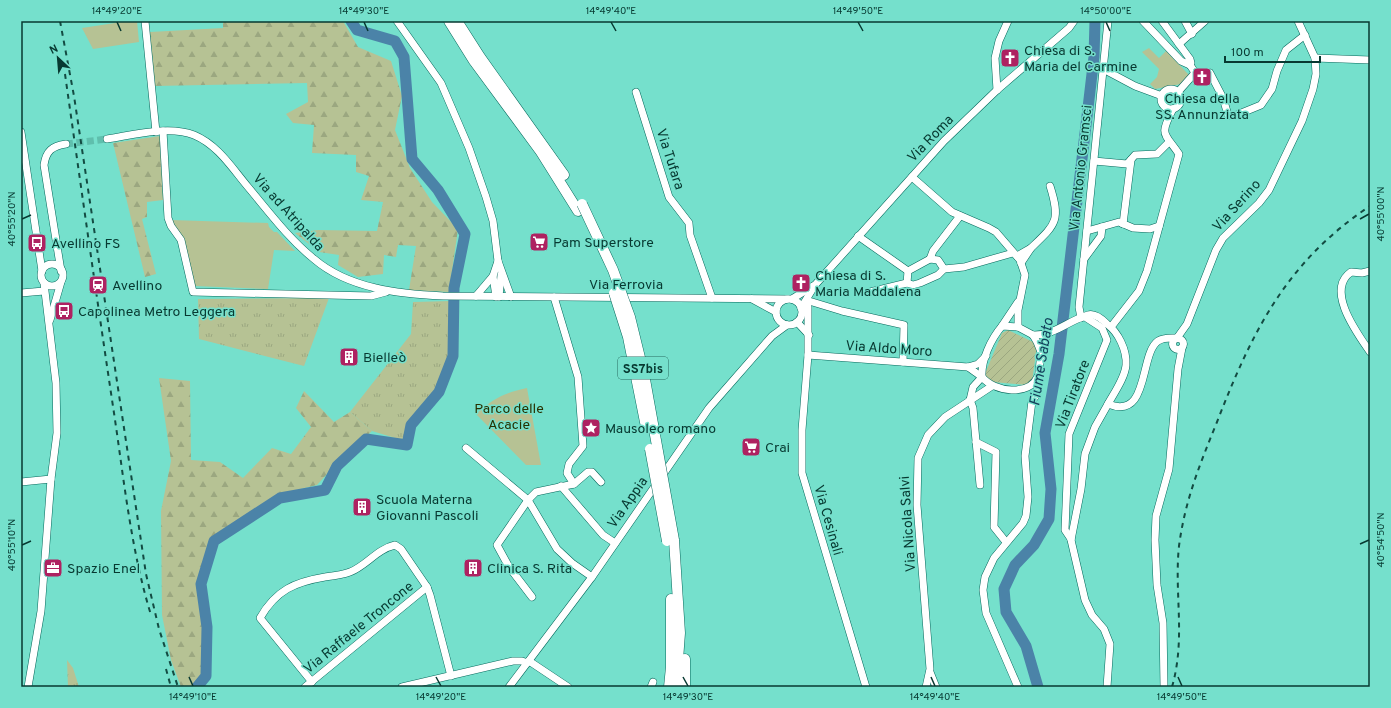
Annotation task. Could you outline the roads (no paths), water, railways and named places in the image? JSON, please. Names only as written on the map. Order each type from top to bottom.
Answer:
[{"type":"highway","name":"SS7bis","points":[[449,21],[474,61],[580,207]]},
{"type":"highway","name":"SS7bis","points":[[457,21],[480,57],[554,160],[580,207],[605,268],[628,337],[670,540],[680,633],[676,687]]},
{"type":"highway","name":"SS7bis","points":[[669,687],[671,667],[672,608],[670,540]]},
{"type":"highway","points":[[680,633],[684,653],[685,687]]},
{"type":"street","points":[[145,21],[168,218],[171,226],[181,240],[193,292],[371,296],[390,291]]},
{"type":"street","points":[[397,21],[441,83],[467,143],[493,221],[498,261],[511,297]]},
{"type":"street","points":[[997,90],[995,58],[999,41],[1008,21]]},
{"type":"street","name":"Via Roma","points":[[804,310],[815,284],[944,141],[997,90],[1070,28],[1074,21]]},
{"type":"street","name":"Via Antonio Gramsci","points":[[1083,317],[1079,307],[1108,21]]},
{"type":"street","points":[[1143,21],[1181,61],[1186,65],[1190,65]]},
{"type":"street","points":[[1162,21],[1190,59],[1190,65],[1194,71],[1194,74],[1178,92]]},
{"type":"street","points":[[1185,21],[1192,34]]},
{"type":"street","points":[[1179,44],[1205,21]]},
{"type":"street","points":[[1298,21],[1315,58],[1370,60]]},
{"type":"street","points":[[1210,73],[1223,98],[1228,115],[1234,116],[1261,105],[1272,89],[1279,65],[1286,50],[1305,35]]},
{"type":"street","name":"Via Serino","points":[[1164,687],[1163,623],[1157,585],[1155,547],[1156,516],[1169,469],[1178,369],[1178,343],[1216,250],[1223,238],[1264,197],[1292,142],[1314,89],[1316,74],[1315,58]]},
{"type":"street","points":[[1103,69],[1135,86],[1162,96]]},
{"type":"street","points":[[1002,326],[1018,327],[1033,335],[1048,333],[1083,317],[1095,316],[1111,327],[1139,291],[1147,271],[1179,154],[1165,136],[1164,130],[1173,109],[1181,104],[1182,97],[1178,92],[1169,89],[1162,96]]},
{"type":"street","name":"Via Tufara","points":[[636,92],[669,197],[689,223],[690,234],[712,298]]},
{"type":"street","points":[[1162,96],[1164,106],[1173,109]]},
{"type":"street","name":"Via ad Atripalda","points":[[107,139],[159,131],[194,135],[220,153],[283,227],[314,260],[338,274],[368,287],[404,294],[464,296]]},
{"type":"street","points":[[21,132],[40,256],[48,267],[62,275]]},
{"type":"street","points":[[1094,161],[1127,164],[1135,155],[1157,154],[1169,142]]},
{"type":"street","points":[[49,324],[62,275],[44,165],[48,151],[56,146],[66,144]]},
{"type":"street","points":[[1123,224],[1131,160]]},
{"type":"street","points":[[912,177],[952,212],[996,232],[1021,263],[1025,275],[1017,318],[1018,327]]},
{"type":"street","points":[[1021,263],[1031,248],[1050,229],[1055,221],[1056,205],[1050,186]]},
{"type":"street","points":[[930,259],[933,251],[960,216]]},
{"type":"street","points":[[1087,231],[1119,222],[1133,228],[1150,229],[1159,226]]},
{"type":"street","points":[[1084,259],[1101,236],[1102,227]]},
{"type":"street","points":[[858,236],[908,271]]},
{"type":"street","points":[[870,292],[907,283],[920,283],[938,275],[944,269],[964,267],[1015,255],[1031,248]]},
{"type":"street","points":[[28,687],[41,611],[51,479],[57,433],[56,390],[44,283],[41,277],[48,267],[58,260],[59,253]]},
{"type":"street","points":[[908,271],[930,259],[938,260],[944,269]]},
{"type":"street","points":[[476,296],[493,276],[498,261]]},
{"type":"street","points":[[498,296],[502,270]]},
{"type":"street","points":[[907,283],[908,271]]},
{"type":"street","points":[[1370,271],[1362,273],[1351,272],[1345,276],[1341,285],[1340,295],[1354,328],[1370,352]]},
{"type":"street","points":[[44,283],[54,286],[62,275]]},
{"type":"street","points":[[493,276],[498,296]]},
{"type":"street","name":"Via Roma","points":[[790,299],[815,284]]},
{"type":"street","points":[[21,294],[44,291]]},
{"type":"street","name":"Via Roma","points":[[804,310],[809,301],[810,293]]},
{"type":"street","name":"Via Ferrovia","points":[[464,296],[790,299]]},
{"type":"street","points":[[554,297],[575,362],[579,385],[583,446],[569,464],[567,473],[574,484]]},
{"type":"street","points":[[973,387],[982,377],[986,356],[993,337],[1021,297]]},
{"type":"street","points":[[750,298],[776,315],[779,321],[787,325],[798,322],[804,310],[798,303],[790,299],[780,302],[776,315]]},
{"type":"street","points":[[809,301],[842,311],[904,325],[903,362]]},
{"type":"street","name":"Via Cesinali","points":[[804,310],[808,335],[808,355],[802,430],[802,473],[866,687]]},
{"type":"street","name":"Via Appia","points":[[772,336],[776,315]]},
{"type":"street","name":"Via Tiratore","points":[[1083,317],[1102,328],[1107,340],[1069,434],[1065,530],[1071,540],[1085,600],[1092,615],[1104,629],[1110,644],[1107,687]]},
{"type":"street","points":[[798,322],[808,335]]},
{"type":"street","name":"Via Appia","points":[[509,687],[592,577],[709,408],[772,336],[787,325]]},
{"type":"street","name":"Via Tiratore","points":[[1071,540],[1081,489],[1085,454],[1095,427],[1124,372],[1126,364],[1120,340],[1111,327]]},
{"type":"street","points":[[1018,687],[991,628],[983,601],[983,585],[994,558],[1023,523],[1026,516],[1028,497],[1025,456],[1032,401],[1037,394],[1041,352],[1048,333]]},
{"type":"street","points":[[1033,335],[1041,352]]},
{"type":"street","points":[[1108,404],[1120,406],[1133,400],[1141,388],[1148,356],[1155,344],[1163,338],[1178,343]]},
{"type":"street","name":"Via Aldo Moro","points":[[808,355],[968,367]]},
{"type":"street","points":[[968,367],[978,364],[986,356]]},
{"type":"street","points":[[968,367],[982,377],[986,383],[992,386],[1016,390],[1025,389],[1035,383],[1038,376]]},
{"type":"street","points":[[968,367],[972,375],[973,387],[970,400],[973,406],[980,485]]},
{"type":"street","name":"Via Nicola Salvi","points":[[930,686],[917,505],[916,467],[921,448],[928,435],[945,417],[992,386]]},
{"type":"street","points":[[1025,389],[1032,401]]},
{"type":"street","points":[[976,442],[996,452],[994,527],[996,532],[1006,542]]},
{"type":"street","points":[[466,448],[528,500],[557,549],[572,564],[592,577]]},
{"type":"street","points":[[532,597],[509,567],[497,545],[528,500],[536,492],[574,484],[588,472],[592,472],[601,482]]},
{"type":"street","points":[[21,482],[51,479]]},
{"type":"street","points":[[561,486],[603,534],[615,543]]},
{"type":"street","points":[[312,682],[260,618],[279,593],[309,580],[350,572],[377,554],[394,545],[401,550],[427,587],[451,676]]},
{"type":"street","name":"Via Raffaele Troncone","points":[[305,687],[427,587]]},
{"type":"street","points":[[402,687],[522,661],[528,662],[568,687]]},
{"type":"waterway","points":[[197,687],[206,676],[207,627],[201,584],[214,541],[280,498],[325,490],[337,466],[366,439],[407,445],[411,425],[439,392],[453,356],[454,288],[465,234],[438,190],[412,159],[404,57],[395,41],[357,30],[351,21]]},
{"type":"waterway","name":"Fiume Sabato","points":[[1038,687],[1026,646],[1006,612],[1004,589],[1015,565],[1034,545],[1049,519],[1051,489],[1045,433],[1059,354],[1094,57],[1095,21]]},
{"type":"tunnel","points":[[66,144],[107,139]]},
{"type":"railway","points":[[60,21],[74,96],[146,574],[159,629],[178,687]]},
{"type":"railway","points":[[65,74],[129,515],[138,565],[151,615]]},
{"type":"railway","points":[[1172,687],[1176,669],[1179,634],[1179,546],[1185,513],[1194,482],[1230,389],[1259,329],[1275,301],[1294,275],[1316,251],[1341,228],[1370,206]]},
{"type":"railway","points":[[166,669],[171,687]]},
{"type":"place","name":"Chiesa di S. Maria del Carmine","points":[[1010,58]]},
{"type":"place","name":"Chiesa della SS. Annunziata","points":[[1202,77]]},
{"type":"place","name":"Pam Superstore","points":[[539,242]]},
{"type":"place","name":"Avellino FS","points":[[37,243]]},
{"type":"place","name":"Chiesa di S. Maria Maddalena","points":[[801,283]]},
{"type":"place","name":"Avellino","points":[[98,285]]},
{"type":"place","name":"Capolinea Metro Leggera","points":[[64,311]]},
{"type":"place","name":"Bielleò","points":[[349,357]]},
{"type":"place","name":"Mausoleo romano","points":[[591,428]]},
{"type":"place","name":"Crai","points":[[751,447]]},
{"type":"place","name":"Scuola Materna Giovanni Pascoli","points":[[362,507]]},
{"type":"place","name":"Spazio Enel","points":[[53,568]]},
{"type":"place","name":"Clinica S. Rita","points":[[473,568]]},
{"type":"park label","name":"Parco delle Acacie","points":[[509,416]]}]
